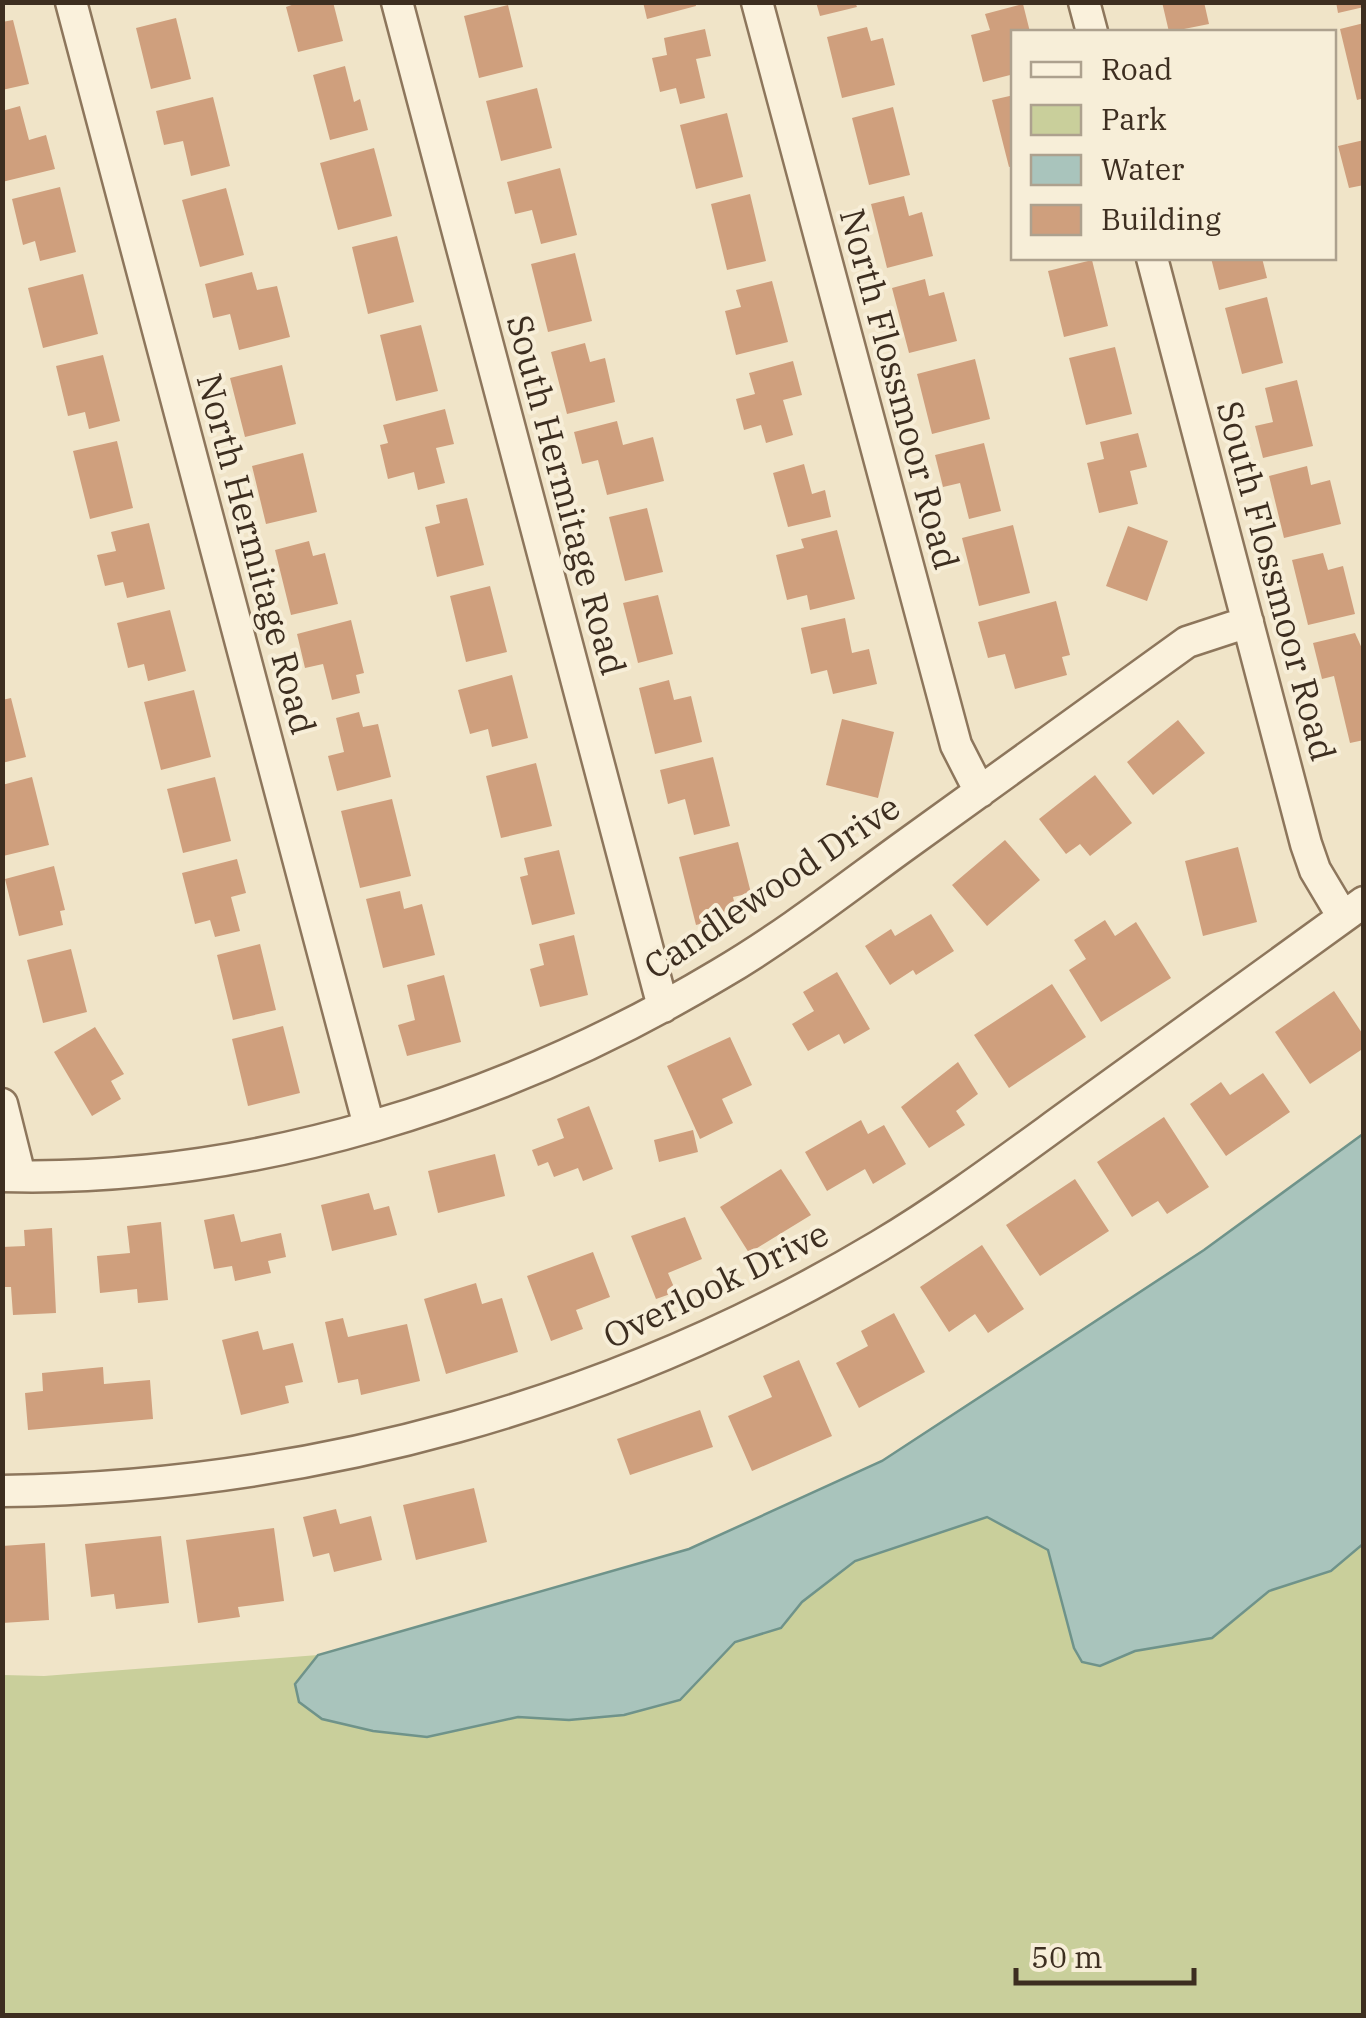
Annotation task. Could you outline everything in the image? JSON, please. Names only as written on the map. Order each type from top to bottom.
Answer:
[{"type":"street","name":"North Hermitage Road","points":[[71,2],[369,1126]]},
{"type":"street","name":"South Hermitage Road","points":[[397,2],[663,1006]]},
{"type":"street","name":"North Flossmoor Road","points":[[757,2],[956,745],[980,792]]},
{"type":"street","points":[[1084,2],[1091,30]]},
{"type":"street","name":"South Flossmoor Road","points":[[1153,260],[1306,844],[1315,870],[1354,909]]},
{"type":"street","name":"Candlewood Drive","points":[[11,1176],[187,1163],[369,1126],[531,1071],[663,1006],[770,943],[1187,642],[1248,622]]},
{"type":"street","name":"Overlook Drive","points":[[2,1492],[94,1490],[310,1464],[532,1406],[691,1346],[864,1254],[974,1184],[1354,909]]},
{"type":"street","points":[[2,1104],[11,1176]]},
{"type":"green space","points":[[1363,1134],[1363,2015],[3,2016],[3,1675],[44,1676],[318,1655],[689,1549],[882,1461],[1204,1250]]},
{"type":"water","points":[[1363,1134],[1363,1544],[1331,1571],[1269,1591],[1212,1638],[1135,1651],[1100,1666],[1082,1662],[1074,1648],[1048,1550],[987,1517],[855,1561],[802,1602],[781,1628],[735,1642],[680,1700],[624,1715],[569,1720],[518,1717],[427,1737],[373,1731],[322,1719],[299,1702],[295,1684],[318,1655],[689,1549],[882,1461],[1204,1250]]},
{"type":"building","points":[[300,2],[333,2],[343,41],[298,52],[286,7]]},
{"type":"building","points":[[643,2],[695,2],[696,6],[647,19]]},
{"type":"building","points":[[816,2],[855,2],[857,7],[820,16]]},
{"type":"building","points":[[1162,2],[1204,2],[1209,24],[1169,30]]},
{"type":"building","points":[[1336,2],[1364,2],[1364,7],[1338,13]]},
{"type":"building","points":[[1023,4],[1030,30],[1011,30],[1011,75],[983,82],[971,35],[990,30],[985,14]]},
{"type":"building","points":[[508,5],[523,67],[479,78],[464,16]]},
{"type":"building","points":[[176,18],[191,79],[151,89],[136,28]]},
{"type":"building","points":[[13,20],[29,84],[2,90],[2,22]]},
{"type":"building","points":[[1364,23],[1364,98],[1357,100],[1340,29]]},
{"type":"building","points":[[867,27],[871,41],[883,38],[895,85],[842,98],[827,37]]},
{"type":"building","points":[[705,29],[711,56],[696,59],[705,98],[680,104],[676,88],[660,92],[652,58],[667,55],[664,38]]},
{"type":"building","points":[[345,66],[354,102],[360,99],[368,130],[330,140],[313,75]]},
{"type":"building","points":[[537,88],[552,148],[501,161],[486,101]]},
{"type":"building","points":[[1011,96],[1011,167],[1009,167],[992,100]]},
{"type":"building","points":[[213,97],[230,166],[191,176],[183,141],[164,145],[156,111]]},
{"type":"building","points":[[20,106],[29,140],[46,135],[55,169],[2,182],[2,111]]},
{"type":"building","points":[[893,107],[910,175],[869,185],[852,118]]},
{"type":"building","points":[[727,113],[743,177],[696,189],[680,125]]},
{"type":"building","points":[[1364,140],[1364,185],[1349,188],[1338,146]]},
{"type":"building","points":[[374,148],[392,216],[338,230],[320,163]]},
{"type":"building","points":[[560,168],[577,235],[541,244],[532,210],[515,214],[507,182]]},
{"type":"building","points":[[60,187],[76,252],[40,261],[35,241],[23,245],[12,199]]},
{"type":"building","points":[[226,188],[244,255],[200,267],[182,200]]},
{"type":"building","points":[[750,194],[766,261],[727,270],[711,204]]},
{"type":"building","points":[[904,196],[909,216],[922,212],[933,256],[887,268],[871,204]]},
{"type":"building","points":[[397,236],[414,302],[368,314],[352,247]]},
{"type":"building","points":[[575,253],[592,321],[548,332],[531,264]]},
{"type":"building","points":[[1092,260],[1108,326],[1064,337],[1048,271]]},
{"type":"building","points":[[1212,260],[1262,260],[1267,278],[1219,290]]},
{"type":"building","points":[[252,272],[257,290],[277,286],[290,337],[239,350],[230,314],[213,318],[205,284]]},
{"type":"building","points":[[83,274],[98,334],[43,348],[28,288]]},
{"type":"building","points":[[925,279],[929,296],[944,292],[957,341],[909,353],[892,288]]},
{"type":"building","points":[[772,281],[788,342],[736,355],[725,311],[741,307],[736,290]]},
{"type":"building","points":[[1267,297],[1283,363],[1242,374],[1225,308]]},
{"type":"building","points":[[421,325],[438,391],[396,401],[380,335]]},
{"type":"building","points":[[585,343],[590,362],[605,358],[615,402],[567,414],[551,352]]},
{"type":"building","points":[[1115,347],[1132,414],[1086,425],[1069,358]]},
{"type":"building","points":[[103,355],[120,421],[89,429],[85,412],[68,416],[56,366]]},
{"type":"building","points":[[975,359],[990,419],[932,434],[917,374]]},
{"type":"building","points":[[793,361],[802,395],[783,400],[793,435],[766,443],[761,425],[744,430],[736,399],[755,394],[749,373]]},
{"type":"building","points":[[282,365],[296,424],[245,437],[230,378]]},
{"type":"building","points":[[1297,380],[1313,446],[1263,458],[1255,426],[1273,422],[1265,388]]},
{"type":"building","points":[[445,409],[454,444],[436,448],[445,483],[418,490],[414,472],[388,479],[380,445],[388,443],[383,425]]},
{"type":"building","points":[[617,421],[623,445],[653,437],[664,481],[607,495],[598,460],[582,464],[574,432]]},
{"type":"building","points":[[1138,433],[1147,467],[1130,471],[1138,504],[1099,513],[1087,463],[1104,459],[1100,442]]},
{"type":"building","points":[[117,441],[133,508],[90,519],[73,451]]},
{"type":"building","points":[[984,443],[1001,511],[969,519],[960,483],[943,487],[935,455]]},
{"type":"building","points":[[303,453],[317,512],[266,524],[252,466]]},
{"type":"building","points":[[804,464],[812,494],[825,490],[831,517],[788,527],[773,473]]},
{"type":"building","points":[[1307,466],[1311,485],[1330,480],[1341,524],[1284,538],[1269,476]]},
{"type":"building","points":[[467,498],[484,565],[437,577],[425,527],[440,523],[436,505]]},
{"type":"building","points":[[647,508],[663,572],[625,581],[609,517]]},
{"type":"building","points":[[149,523],[165,589],[127,598],[123,582],[105,586],[97,555],[116,551],[111,532]]},
{"type":"building","points":[[1013,525],[1030,593],[979,606],[962,538]]},
{"type":"building","points":[[1128,526],[1168,541],[1147,601],[1106,586]]},
{"type":"building","points":[[837,530],[855,599],[810,610],[807,595],[787,600],[776,555],[804,548],[801,539]]},
{"type":"building","points":[[309,541],[313,556],[325,553],[338,604],[291,615],[275,550]]},
{"type":"building","points":[[1323,553],[1328,570],[1343,566],[1355,614],[1308,625],[1292,560]]},
{"type":"building","points":[[490,586],[507,652],[466,662],[450,596]]},
{"type":"building","points":[[658,595],[673,654],[638,663],[623,603]]},
{"type":"building","points":[[1056,601],[1070,655],[1062,657],[1067,675],[1015,689],[1005,654],[988,658],[978,622]]},
{"type":"building","points":[[170,610],[186,671],[148,681],[144,664],[128,668],[117,623]]},
{"type":"building","points":[[845,618],[852,653],[869,649],[877,684],[833,694],[827,670],[811,674],[801,628]]},
{"type":"building","points":[[351,620],[364,673],[356,675],[360,693],[332,700],[323,664],[305,668],[297,634]]},
{"type":"building","points":[[1355,633],[1364,653],[1364,740],[1350,743],[1334,676],[1322,679],[1313,643]]},
{"type":"building","points":[[512,675],[528,738],[492,747],[488,729],[470,734],[458,690]]},
{"type":"building","points":[[669,680],[674,700],[691,696],[702,742],[655,754],[639,688]]},
{"type":"building","points":[[194,690],[211,757],[161,770],[144,702]]},
{"type":"building","points":[[11,698],[26,757],[2,763],[2,700]]},
{"type":"building","points":[[359,712],[363,727],[378,724],[391,777],[337,791],[328,756],[344,752],[336,718]]},
{"type":"building","points":[[842,719],[894,732],[878,798],[826,785]]},
{"type":"building","points":[[1178,720],[1205,753],[1153,795],[1127,762]]},
{"type":"building","points":[[713,757],[730,826],[694,835],[685,799],[668,804],[660,770]]},
{"type":"building","points":[[536,763],[552,826],[501,838],[486,776]]},
{"type":"building","points":[[1095,775],[1132,823],[1090,856],[1080,844],[1066,854],[1039,819]]},
{"type":"building","points":[[32,777],[49,845],[3,856],[2,785]]},
{"type":"building","points":[[215,777],[231,841],[183,853],[167,789]]},
{"type":"building","points":[[392,799],[411,876],[360,888],[341,811]]},
{"type":"building","points":[[1005,840],[1040,880],[987,926],[952,885]]},
{"type":"building","points":[[738,842],[751,893],[733,897],[737,914],[696,925],[679,857]]},
{"type":"building","points":[[1238,847],[1257,922],[1203,936],[1185,861]]},
{"type":"building","points":[[559,850],[575,914],[532,925],[520,877],[528,875],[524,858]]},
{"type":"building","points":[[237,859],[246,893],[231,897],[240,931],[215,937],[210,920],[195,924],[182,873]]},
{"type":"building","points":[[54,866],[65,910],[60,911],[63,925],[19,936],[5,879]]},
{"type":"building","points":[[400,891],[404,909],[422,904],[435,955],[383,968],[366,899]]},
{"type":"building","points":[[931,914],[954,951],[916,975],[913,970],[890,985],[865,946],[891,929],[895,936]]},
{"type":"building","points":[[1105,920],[1115,936],[1136,922],[1171,978],[1101,1022],[1069,970],[1086,959],[1074,940]]},
{"type":"building","points":[[574,935],[588,995],[540,1007],[530,969],[544,965],[539,944]]},
{"type":"building","points":[[260,944],[276,1010],[233,1020],[217,955]]},
{"type":"building","points":[[71,949],[87,1012],[43,1023],[27,960]]},
{"type":"building","points":[[837,972],[870,1029],[844,1044],[839,1034],[808,1051],[792,1024],[814,1011],[803,992]]},
{"type":"building","points":[[444,975],[461,1042],[407,1056],[398,1025],[415,1020],[407,985]]},
{"type":"building","points":[[1052,984],[1086,1037],[1009,1088],[974,1035]]},
{"type":"building","points":[[1334,991],[1364,1036],[1364,1048],[1310,1084],[1275,1032]]},
{"type":"building","points":[[283,1026],[300,1093],[248,1106],[232,1039]]},
{"type":"building","points":[[95,1027],[124,1074],[111,1081],[121,1099],[92,1116],[54,1052]]},
{"type":"building","points":[[730,1037],[752,1085],[722,1099],[733,1123],[700,1139],[667,1066]]},
{"type":"building","points":[[958,1062],[978,1094],[956,1111],[965,1125],[929,1148],[901,1107]]},
{"type":"building","points":[[1263,1073],[1290,1112],[1226,1156],[1190,1104],[1221,1082],[1230,1095]]},
{"type":"building","points":[[589,1106],[613,1169],[583,1181],[578,1168],[554,1177],[548,1162],[538,1166],[532,1150],[564,1138],[557,1119]]},
{"type":"building","points":[[1164,1117],[1209,1187],[1167,1214],[1158,1201],[1132,1217],[1097,1162]]},
{"type":"building","points":[[861,1120],[868,1134],[884,1125],[906,1164],[873,1184],[865,1169],[827,1191],[805,1152]]},
{"type":"building","points":[[693,1130],[698,1152],[659,1162],[654,1140]]},
{"type":"building","points":[[495,1154],[505,1196],[438,1213],[428,1171]]},
{"type":"building","points":[[781,1169],[811,1215],[749,1253],[720,1207]]},
{"type":"building","points":[[1075,1179],[1109,1231],[1040,1276],[1006,1225]]},
{"type":"building","points":[[369,1193],[374,1210],[389,1206],[397,1235],[332,1251],[321,1205]]},
{"type":"building","points":[[234,1214],[241,1242],[281,1233],[286,1257],[268,1261],[271,1273],[235,1281],[232,1266],[214,1269],[204,1220]]},
{"type":"building","points":[[685,1217],[702,1259],[668,1273],[676,1292],[656,1299],[631,1236]]},
{"type":"building","points":[[161,1222],[168,1300],[138,1303],[137,1289],[100,1293],[97,1256],[130,1253],[127,1226]]},
{"type":"building","points":[[52,1228],[56,1313],[13,1315],[11,1287],[2,1287],[2,1247],[25,1246],[24,1230]]},
{"type":"building","points":[[982,1245],[1024,1309],[988,1333],[975,1314],[949,1332],[920,1287]]},
{"type":"building","points":[[593,1252],[610,1297],[576,1310],[583,1329],[551,1341],[527,1276]]},
{"type":"building","points":[[476,1283],[482,1304],[502,1298],[518,1352],[446,1374],[424,1299]]},
{"type":"building","points":[[894,1313],[925,1372],[859,1408],[836,1363],[868,1346],[861,1331]]},
{"type":"building","points":[[343,1318],[348,1337],[407,1324],[420,1381],[361,1395],[358,1379],[338,1383],[325,1322]]},
{"type":"building","points":[[258,1331],[263,1350],[293,1343],[303,1382],[285,1386],[289,1403],[241,1415],[222,1340]]},
{"type":"building","points":[[799,1360],[832,1436],[752,1471],[728,1416],[772,1397],[763,1376]]},
{"type":"building","points":[[103,1367],[104,1384],[150,1380],[153,1419],[28,1430],[25,1393],[43,1391],[42,1373]]},
{"type":"building","points":[[700,1410],[713,1447],[630,1475],[617,1439]]},
{"type":"building","points":[[474,1488],[487,1542],[416,1560],[403,1505]]},
{"type":"building","points":[[336,1509],[340,1524],[371,1516],[382,1560],[334,1572],[329,1553],[313,1557],[303,1517]]},
{"type":"building","points":[[274,1528],[284,1601],[238,1607],[240,1617],[198,1623],[186,1540]]},
{"type":"building","points":[[161,1536],[169,1603],[116,1609],[114,1594],[91,1597],[85,1544]]},
{"type":"building","points":[[45,1543],[49,1620],[2,1623],[2,1546]]}]
